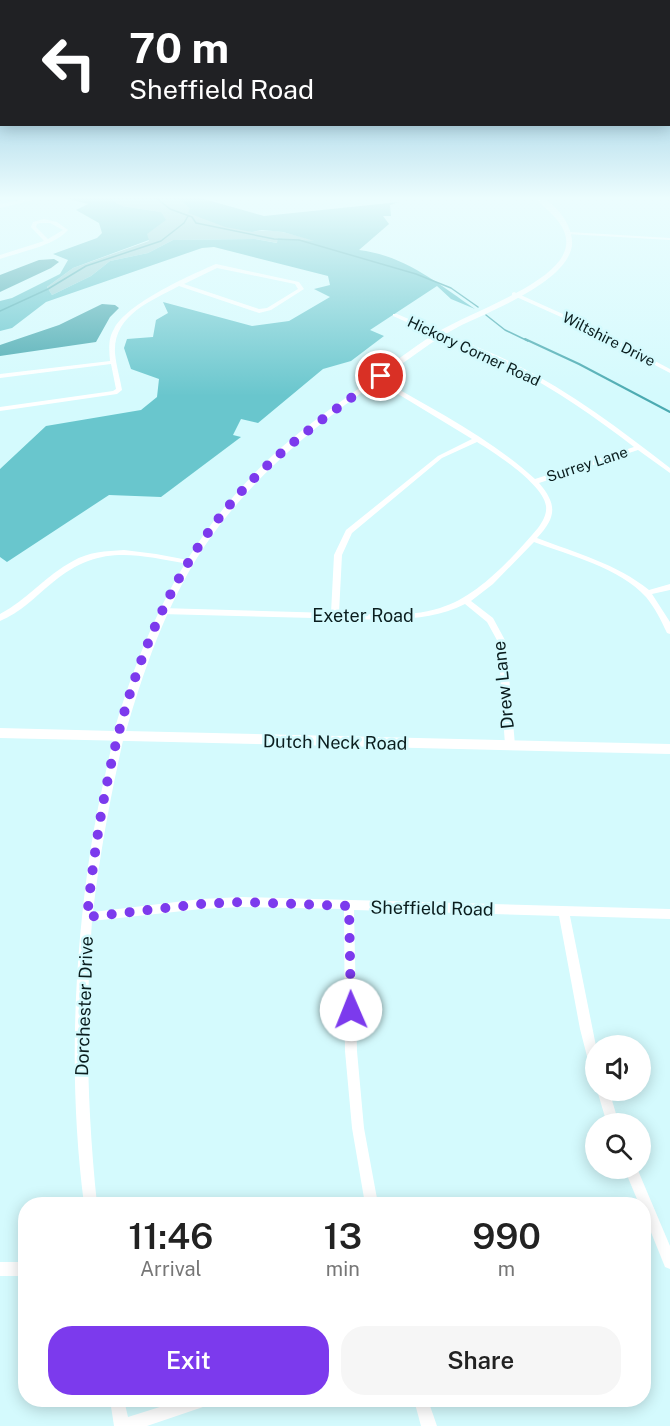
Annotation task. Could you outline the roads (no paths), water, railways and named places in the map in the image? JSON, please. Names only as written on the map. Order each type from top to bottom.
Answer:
[{"type":"street","name":"Dorchester Drive","points":[[89,1197],[82,1082],[82,985],[87,917],[99,826],[119,736],[141,660],[161,611],[188,562],[226,510],[267,465],[297,439],[439,335],[533,285],[560,264]]},
{"type":"street","points":[[0,409],[112,394],[118,390],[112,340],[117,326],[125,316],[140,305],[211,267],[220,266],[297,283],[301,286],[300,292],[269,309],[259,311],[179,285]]},
{"type":"street","name":"Wiltshire Drive","points":[[514,294],[589,328],[670,371]]},
{"type":"street","name":"Hickory Corner Road","points":[[395,315],[493,356],[552,387],[594,413],[670,471]]},
{"type":"street","points":[[0,376],[114,362]]},
{"type":"street","name":"Exeter Road","points":[[161,611],[418,616],[446,610],[467,602],[484,589],[533,539],[544,526],[550,507],[544,493],[534,482],[477,439],[377,379]]},
{"type":"street","points":[[335,616],[338,555],[349,532],[440,457],[477,439]]},
{"type":"street","name":"Surrey Lane","points":[[534,482],[640,447]]},
{"type":"street","points":[[533,539],[617,573],[647,593],[670,631]]},
{"type":"street","points":[[0,618],[20,606],[64,569],[93,556],[115,552],[136,552],[188,562]]},
{"type":"street","points":[[647,593],[670,587]]},
{"type":"street","name":"Drew Lane","points":[[467,602],[490,621],[502,642],[510,745]]},
{"type":"street","name":"Dutch Neck Road","points":[[0,733],[670,749]]},
{"type":"street","name":"Sheffield Road","points":[[87,917],[211,903],[670,914]]},
{"type":"street","points":[[349,906],[351,1051],[358,1128],[370,1197]]},
{"type":"street","points":[[564,911],[587,1035]]},
{"type":"street","points":[[635,1179],[642,1197]]},
{"type":"street","points":[[651,1217],[670,1262]]},
{"type":"street","points":[[0,1269],[18,1269]]},
{"type":"street","points":[[119,1407],[123,1426],[181,1407]]},
{"type":"street","points":[[423,1407],[429,1426]]},
{"type":"waterway","points":[[0,311],[48,289],[93,264]]},
{"type":"waterway","points":[[380,264],[416,274],[451,288],[478,307]]},
{"type":"waterway","points":[[486,315],[505,330],[528,341]]},
{"type":"waterway","points":[[525,339],[579,364],[670,412]]}]
